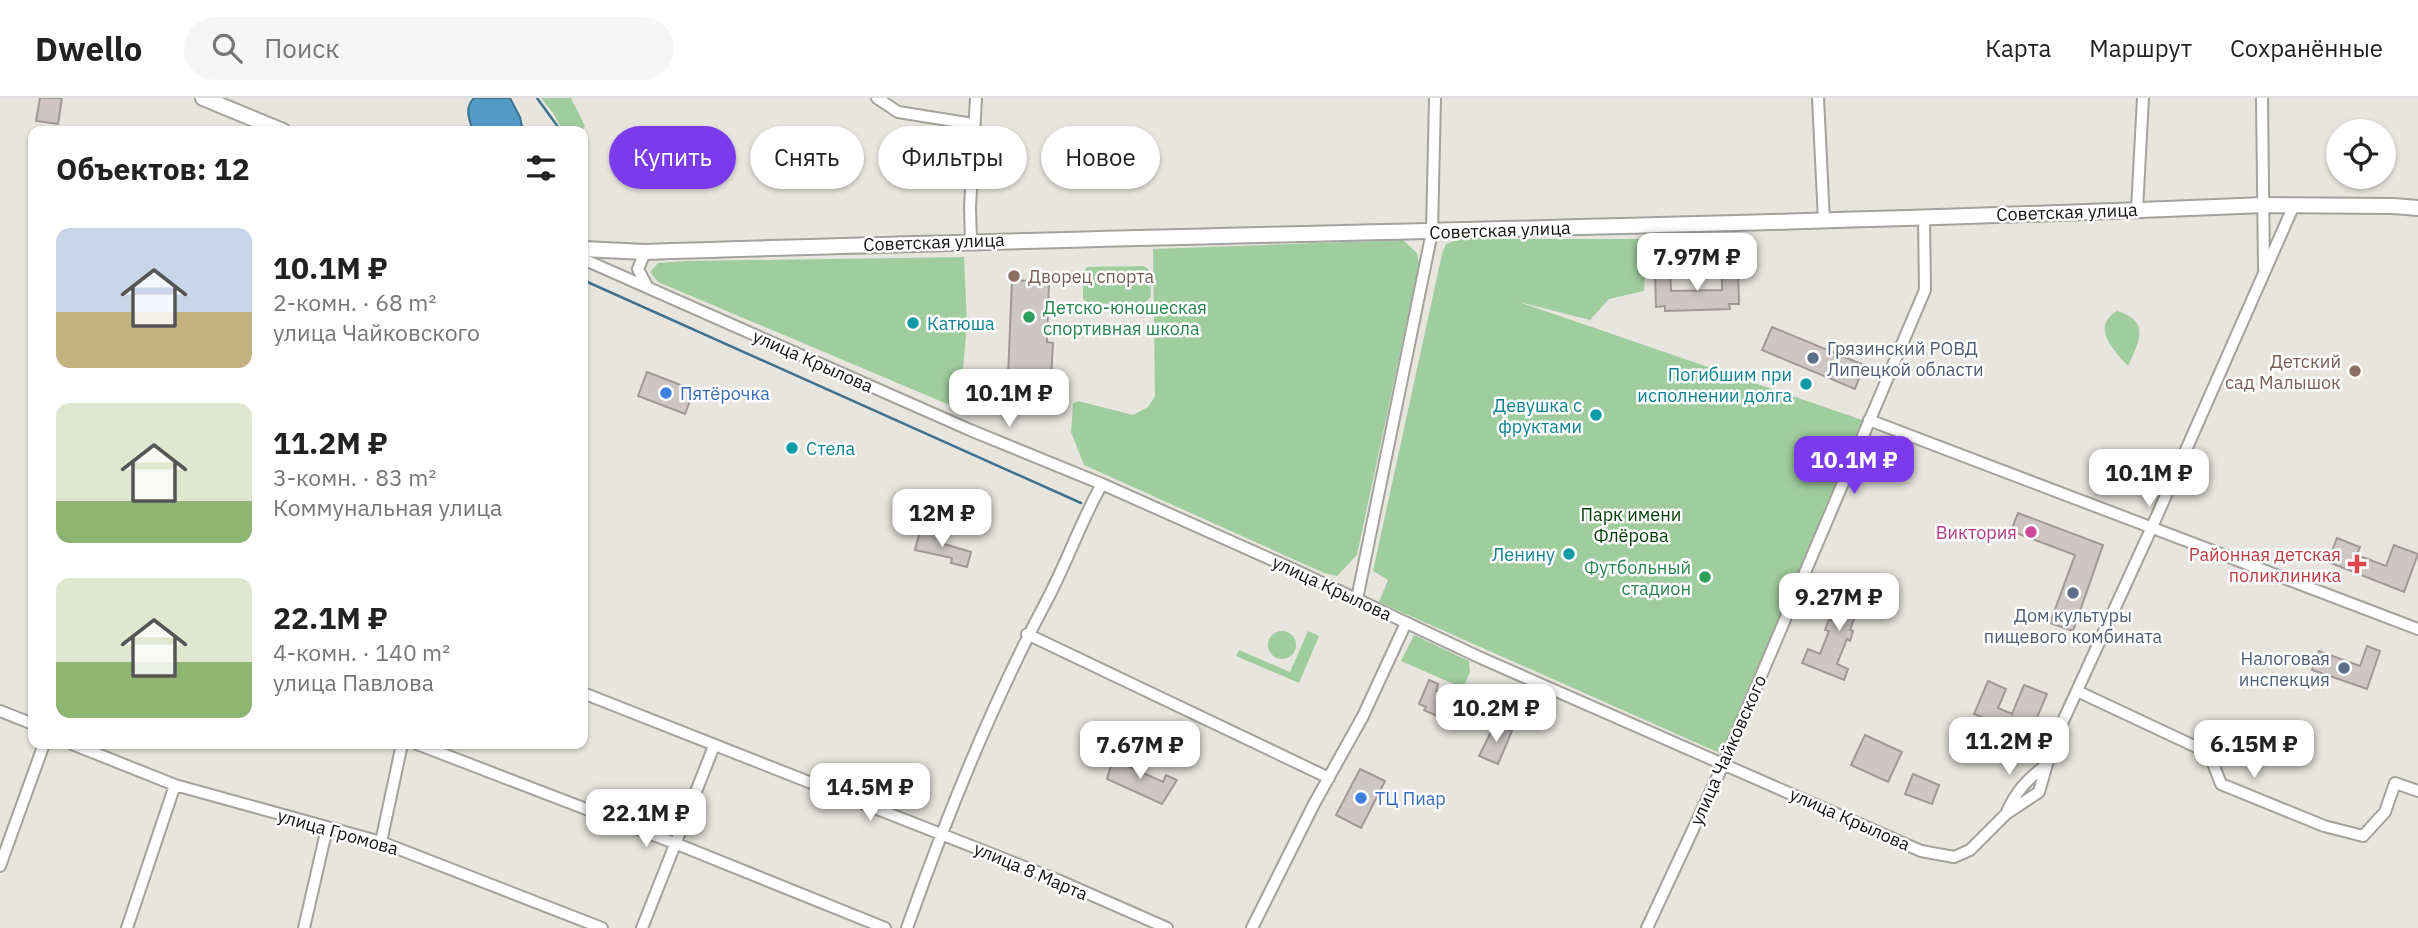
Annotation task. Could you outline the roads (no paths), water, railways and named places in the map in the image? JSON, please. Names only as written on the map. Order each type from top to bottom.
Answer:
[{"type":"main road","points":[[203,98],[271,126]]},
{"type":"main road","name":"Советская улица","points":[[588,249],[645,252],[971,241],[1432,232],[2264,205],[2418,208]]},
{"type":"street","points":[[877,98],[898,112],[973,124]]},
{"type":"street","points":[[971,241],[976,98]]},
{"type":"street","points":[[1357,599],[1432,232],[1435,98]]},
{"type":"street","points":[[1818,98],[1824,221]]},
{"type":"street","points":[[2137,210],[2143,98]]},
{"type":"street","points":[[2262,98],[2264,275]]},
{"type":"street","points":[[2006,814],[2039,792],[2045,766],[2077,691],[2294,205]]},
{"type":"street","name":"улица Чайковского","points":[[1647,928],[1724,763],[1925,290],[1924,217]]},
{"type":"street","points":[[645,252],[638,269],[640,277],[649,288]]},
{"type":"street","name":"улица Крылова","points":[[588,261],[970,430],[1102,484],[1406,623],[1921,851],[1954,857],[1970,850],[2006,814]]},
{"type":"street","points":[[1869,420],[2418,629]]},
{"type":"street","points":[[907,928],[941,834],[1027,634],[1047,599],[1102,484]]},
{"type":"street","points":[[1252,928],[1363,716],[1406,623]]},
{"type":"street","points":[[1027,634],[1329,778]]},
{"type":"street","points":[[2077,691],[2210,753],[2221,784],[2324,827],[2364,836],[2385,812],[2395,783],[2418,791]]},
{"type":"street","name":"улица 8 Марта","points":[[588,695],[714,747],[941,834],[1167,928]]},
{"type":"street","points":[[0,711],[28,722]]},
{"type":"street","points":[[642,928],[714,747]]},
{"type":"street","points":[[0,866],[42,749]]},
{"type":"street","name":"улица Громова","points":[[85,749],[175,785],[381,842],[602,928]]},
{"type":"street","points":[[381,842],[401,749]]},
{"type":"street","points":[[430,749],[885,928]]},
{"type":"street","points":[[2006,814],[2014,795],[2030,777],[2045,766]]},
{"type":"street","points":[[127,928],[175,785]]},
{"type":"street","points":[[304,928],[327,828]]},
{"type":"water","points":[[474,98],[510,98],[522,126],[471,126],[468,110]]},
{"type":"waterway","points":[[537,98],[557,126]]},
{"type":"waterway","points":[[588,282],[1081,503]]},
{"type":"place","name":"Дворец спорта","points":[[1014,276]]},
{"type":"place","name":"Детско-юношеская спортивная школа","points":[[1029,317]]},
{"type":"place","name":"Катюша","points":[[913,323]]},
{"type":"place","name":"Грязинский РОВД Липецкой области","points":[[1813,358]]},
{"type":"place","name":"Детский сад Малышок","points":[[2355,371]]},
{"type":"place","name":"Погибшим при исполнении долга","points":[[1806,384]]},
{"type":"place","name":"Пятёрочка","points":[[666,393]]},
{"type":"place","name":"Девушка с фруктами","points":[[1596,415]]},
{"type":"place","name":"Стела","points":[[792,448]]},
{"type":"place","name":"Виктория","points":[[2031,532]]},
{"type":"place","name":"Ленину","points":[[1569,554]]},
{"type":"place","name":"Районная детская поликлиника","points":[[2357,564]]},
{"type":"place","name":"Футбольный стадион","points":[[1705,577]]},
{"type":"place","name":"Дом культуры пищевого комбината","points":[[2073,593]]},
{"type":"place","name":"Налоговая инспекция","points":[[2344,668]]},
{"type":"place","name":"ТЦ Пиар","points":[[1361,798]]},
{"type":"park label","name":"Парк имени Флёрова","points":[[1631,524]]}]
